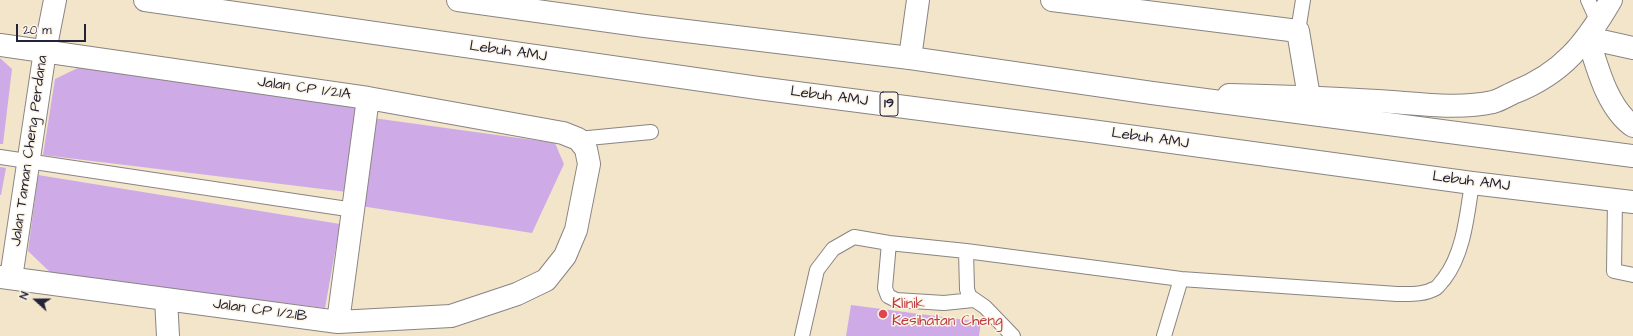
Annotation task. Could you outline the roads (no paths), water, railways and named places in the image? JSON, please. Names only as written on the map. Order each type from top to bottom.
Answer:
[{"type":"main road","name":"Jalan Taman Cheng Perdana","points":[[5,277],[29,161],[45,51],[56,0]]},
{"type":"main road","name":"Lebuh AMJ","points":[[145,0],[758,88],[1099,132],[1472,183],[1624,201]]},
{"type":"main road","points":[[458,0],[653,27],[910,58],[1152,93],[1633,156]]},
{"type":"main road","points":[[910,58],[918,0]]},
{"type":"main road","points":[[1052,0],[1298,31],[1309,97]]},
{"type":"main road","points":[[1152,93],[1309,97],[1458,105],[1493,102],[1522,90],[1550,75],[1571,56],[1593,30],[1611,0]]},
{"type":"main road","points":[[1593,30],[1633,48]]},
{"type":"main road","points":[[1593,30],[1602,81],[1613,104],[1633,126]]},
{"type":"main road","name":"Jalan CP 1/21A","points":[[0,45],[368,98],[563,133],[578,139]]},
{"type":"main road","points":[[338,322],[368,98]]},
{"type":"main road","name":"Jalan CP 1/21B","points":[[5,277],[338,322],[451,316],[517,294],[546,280],[565,256],[576,230],[589,164],[586,149],[578,139]]},
{"type":"main road","points":[[166,299],[168,336]]},
{"type":"lane","points":[[1298,31],[1303,0]]},
{"type":"lane","points":[[1588,0],[1593,30]]},
{"type":"lane","points":[[578,139],[651,132]]},
{"type":"lane","points":[[0,157],[354,210]]},
{"type":"lane","points":[[802,336],[817,270],[833,249],[854,237],[889,243],[966,251],[1181,280],[1397,294],[1421,294],[1437,288],[1449,272],[1459,248],[1472,183]]},
{"type":"lane","points":[[1624,201],[1614,270],[1633,275]]},
{"type":"lane","points":[[889,243],[885,288],[888,296],[896,300],[944,303],[973,300]]},
{"type":"lane","points":[[966,251],[966,289],[968,296],[985,307],[1013,336]]},
{"type":"lane","points":[[1164,336],[1181,280]]},
{"type":"place","name":"Klinik Kesihatan Cheng","points":[[883,314]]}]
